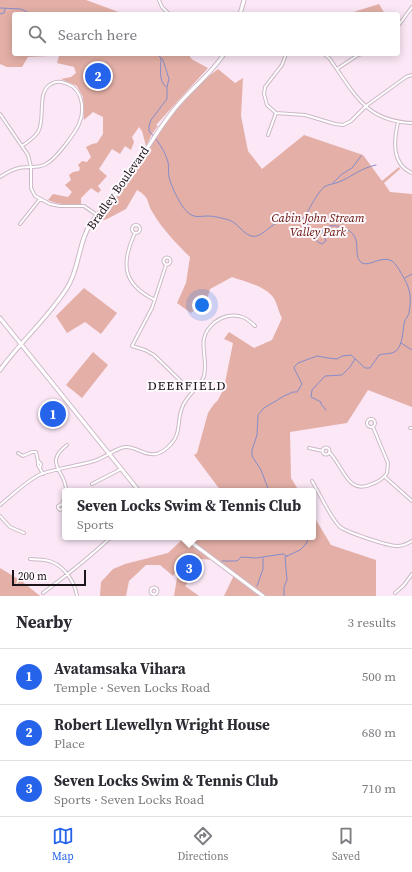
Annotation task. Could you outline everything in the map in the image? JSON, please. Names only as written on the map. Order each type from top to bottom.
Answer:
[{"type":"main road","points":[[241,12],[244,0]]},
{"type":"main road","name":"Bradley Boulevard","points":[[0,370],[43,320],[67,288],[75,272],[90,224],[117,194],[162,126],[181,102],[216,66],[223,56]]},
{"type":"main road","points":[[0,318],[136,488]]},
{"type":"main road","points":[[188,540],[263,596]]},
{"type":"street","points":[[159,0],[162,7],[167,12]]},
{"type":"street","points":[[400,23],[412,7]]},
{"type":"street","points":[[285,56],[282,65],[265,87],[264,94],[268,105],[276,113],[305,115],[335,124],[343,125],[351,121],[366,106],[412,74]]},
{"type":"street","points":[[326,56],[337,69],[358,99],[379,116],[398,122],[412,122]]},
{"type":"street","points":[[337,69],[356,56]]},
{"type":"street","points":[[0,177],[16,169],[49,163],[79,124],[81,116],[81,101],[79,93],[76,89],[62,82],[52,83],[46,88],[43,96],[41,122],[38,132],[34,138],[22,146]]},
{"type":"street","points":[[268,136],[276,113]]},
{"type":"street","points":[[0,114],[28,155],[31,167],[31,188],[33,194],[40,200],[60,206],[84,206],[97,215]]},
{"type":"street","points":[[398,122],[395,147],[396,154],[402,165],[412,173]]},
{"type":"street","points":[[20,224],[40,200]]},
{"type":"street","points":[[135,233],[132,228],[138,225],[140,230],[135,233],[126,254],[128,274],[137,289],[155,300]]},
{"type":"street","points":[[166,265],[152,308],[132,346],[145,350],[154,355],[192,392]]},
{"type":"street","points":[[0,505],[35,478],[43,474],[94,461],[120,448],[127,447],[149,454],[155,454],[166,449],[178,435],[182,407],[192,392],[200,384],[204,374],[203,341],[211,326],[219,319],[227,316],[237,316],[247,318],[255,326]]},
{"type":"street","points":[[323,451],[324,448],[327,447],[329,449],[329,452],[333,455],[348,480],[353,485],[363,487],[368,486],[385,477],[389,470],[388,463],[372,426]]},
{"type":"street","points":[[66,488],[66,483],[58,470],[56,460],[58,454],[67,445]]},
{"type":"street","points":[[309,448],[323,451],[326,454],[329,452]]},
{"type":"street","points":[[18,453],[23,456],[35,452],[37,454],[38,465],[43,474]]},
{"type":"street","points":[[92,484],[121,470]]},
{"type":"street","points":[[385,477],[412,501]]},
{"type":"street","points":[[312,480],[336,522],[343,529],[396,546],[405,545],[412,542]]},
{"type":"street","points":[[0,516],[10,527],[24,533]]},
{"type":"street","points":[[43,593],[67,576],[108,540]]},
{"type":"street","points":[[30,559],[46,560],[53,562],[62,568],[76,588],[78,596]]},
{"type":"street","points":[[395,593],[404,585],[412,574]]},
{"type":"green space","points":[[0,0],[86,0],[119,12],[12,12],[12,56],[49,56],[28,57],[22,67],[7,67],[0,64]]},
{"type":"green space","points":[[379,4],[384,12],[353,12]]},
{"type":"green space","points":[[59,56],[190,56],[193,60],[208,68],[156,125],[158,126],[146,146],[142,131],[139,127],[132,137],[134,142],[131,150],[125,146],[120,154],[112,149],[99,169],[107,176],[98,186],[101,190],[98,193],[91,188],[81,198],[81,204],[64,204],[48,200],[53,194],[68,197],[72,192],[65,185],[71,180],[69,175],[73,172],[79,171],[80,168],[78,165],[82,161],[87,162],[91,157],[86,147],[97,143],[103,134],[103,117],[93,112],[84,120],[83,97],[77,86],[61,79],[71,77],[76,73],[74,67],[57,63]]},
{"type":"green space","name":"Cabin John Stream Valley Park","points":[[218,69],[235,83],[243,78],[241,116],[248,151],[262,169],[304,135],[363,155],[382,181],[399,167],[400,169],[384,183],[390,192],[412,194],[412,407],[368,390],[347,423],[290,432],[291,478],[297,488],[219,488],[194,455],[197,453],[208,413],[218,400],[224,388],[233,343],[224,339],[229,332],[254,348],[272,340],[282,318],[273,297],[260,287],[232,277],[210,289],[207,300],[191,313],[177,303],[186,283],[190,257],[165,231],[153,213],[144,195],[137,190],[126,209],[107,219],[92,224],[111,202],[162,126],[195,87]]},
{"type":"green space","points":[[84,288],[117,313],[101,334],[85,322],[67,333],[56,316]]},
{"type":"green space","points":[[93,352],[108,365],[82,398],[66,385]]},
{"type":"green space","points":[[316,520],[331,545],[376,560],[376,596],[224,596],[234,575],[215,560],[185,558],[199,567],[194,577],[178,570],[184,559],[173,576],[160,565],[146,565],[129,581],[126,596],[100,596],[101,582],[113,569],[125,564],[168,553],[182,540],[316,540]]},
{"type":"green space","points":[[0,568],[23,582],[40,596],[0,596]]},
{"type":"green space","points":[[178,572],[191,579],[185,586],[199,596],[174,596]]},
{"type":"waterway","points":[[0,8],[21,9],[27,12]]},
{"type":"waterway","points":[[0,14],[4,13],[5,9]]},
{"type":"waterway","points":[[159,56],[163,60],[169,79],[167,99],[151,120],[149,131],[158,141],[165,154],[168,162],[169,177],[172,186],[180,203],[187,212],[194,216],[213,216],[232,221],[251,236],[258,236],[277,223],[294,218],[304,218],[313,237],[322,244],[326,241],[322,233],[323,229],[332,226],[341,227],[354,235],[357,245],[357,255],[362,263],[368,264],[384,259],[392,261],[404,278],[410,292],[409,313],[404,323],[399,348],[395,352],[379,355],[370,368],[365,368],[351,355],[342,356],[337,359],[317,356],[298,363],[294,367],[302,384],[297,392],[284,396],[264,408],[258,415],[257,435],[252,450],[252,456],[261,470],[268,488]]},
{"type":"waterway","points":[[161,58],[161,78],[166,87]]},
{"type":"waterway","points":[[333,183],[342,174],[352,168],[361,156]]},
{"type":"waterway","points":[[304,218],[316,197],[324,187],[339,182],[361,170],[376,165]]},
{"type":"waterway","points":[[405,278],[412,274]]},
{"type":"waterway","points":[[401,343],[412,350]]},
{"type":"waterway","points":[[326,410],[321,402],[311,397],[312,390],[325,376],[342,375],[355,359]]},
{"type":"waterway","points":[[284,596],[284,587],[287,580],[285,557],[300,550],[308,540]]},
{"type":"waterway","points":[[222,561],[237,561],[241,557],[256,558],[283,554],[287,556]]},
{"type":"waterway","points":[[257,586],[263,569],[263,558]]},
{"type":"place","name":"Robert Llewellyn Wright House","points":[[98,76]]},
{"type":"place","name":"Avatamsaka Vihara","points":[[53,414]]},
{"type":"place","name":"Seven Locks Swim & Tennis Club","points":[[189,568]]},
{"type":"district","name":"DEERFIELD","points":[[187,385]]}]
